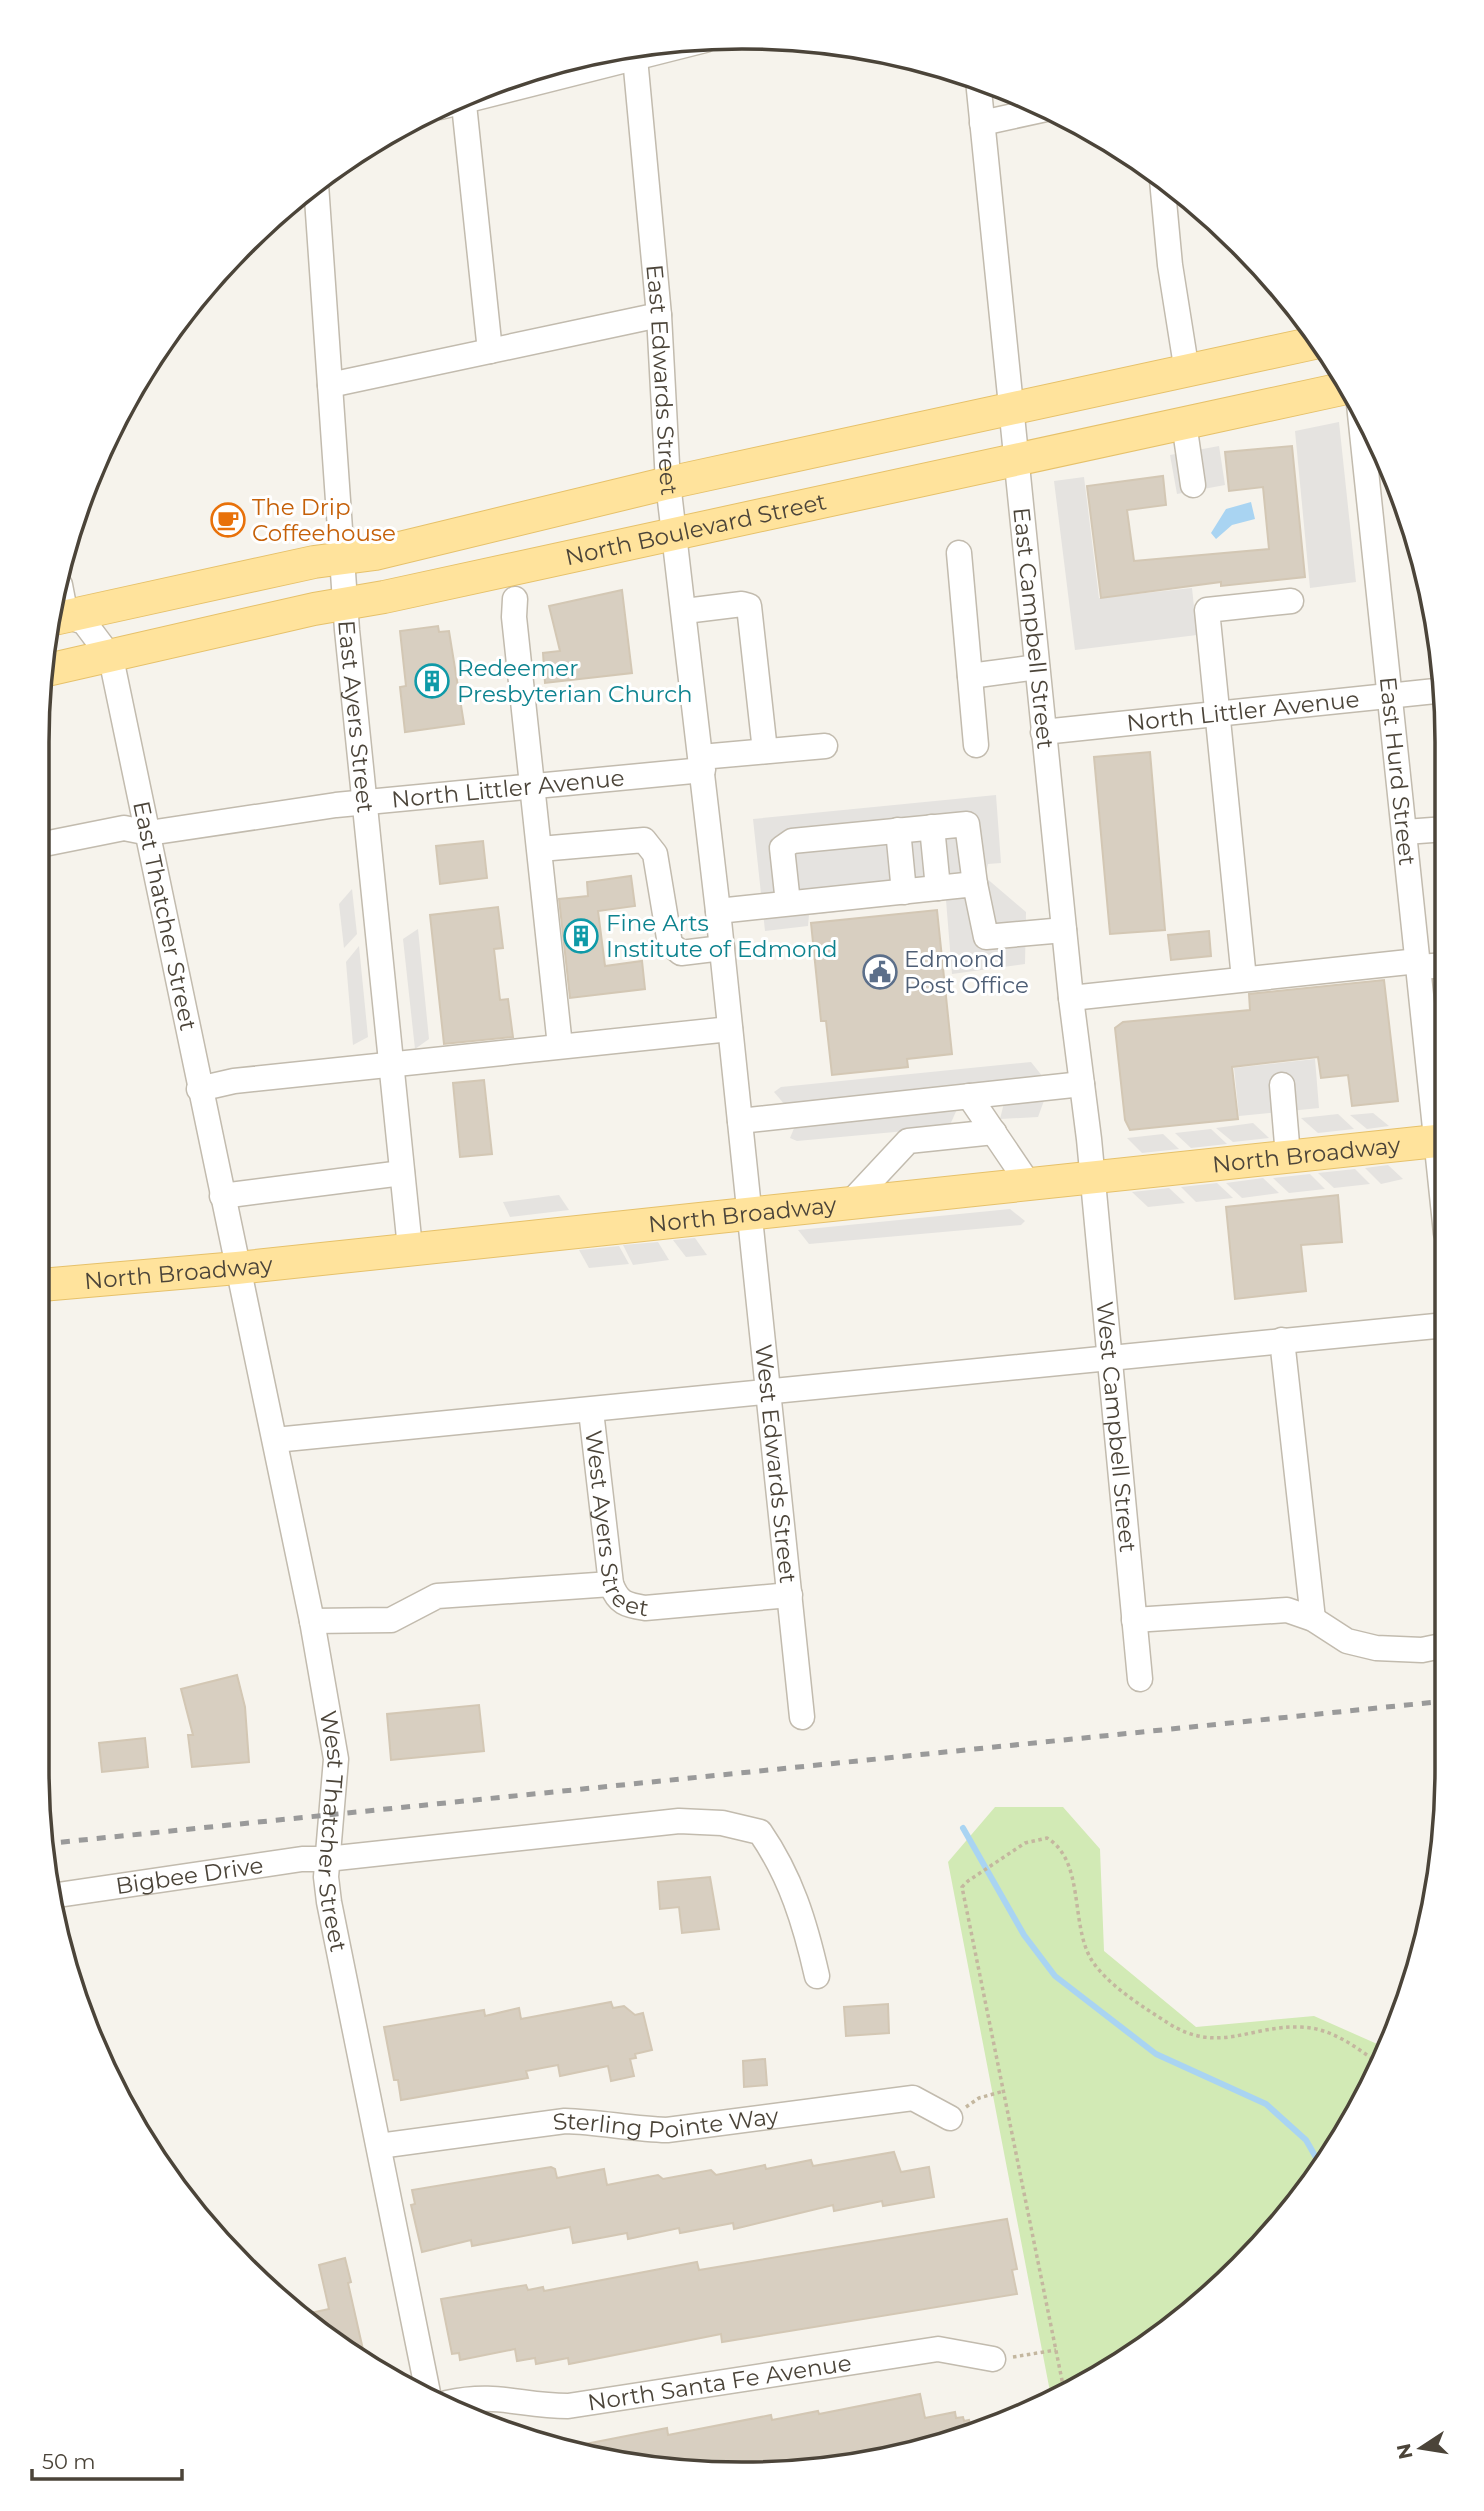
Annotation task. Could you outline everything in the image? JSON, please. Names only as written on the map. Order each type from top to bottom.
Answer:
[{"type":"main road","points":[[60,617],[342,558],[375,554],[668,482],[1010,411],[1309,344]]},
{"type":"main road","name":"North Boulevard Street","points":[[53,669],[345,603],[1338,390]]},
{"type":"main road","name":"North Broadway","points":[[49,1284],[237,1268],[1435,1141]]},
{"type":"street","name":"East Edwards Street","points":[[635,58],[659,316],[668,482],[685,611],[751,1213]]},
{"type":"street","name":"East Campbell Street","points":[[979,91],[1043,732],[1091,1177]]},
{"type":"street","points":[[457,111],[490,351]]},
{"type":"street","points":[[982,122],[1029,112]]},
{"type":"street","points":[[1163,191],[1170,265],[1187,372]]},
{"type":"street","name":"East Ayers Street","points":[[317,195],[345,603],[410,1248]]},
{"type":"street","points":[[330,385],[659,316]]},
{"type":"street","points":[[1184,423],[1193,485]]},
{"type":"street","name":"East Hurd Street","points":[[1362,431],[1418,964],[1435,1095]]},
{"type":"street","points":[[959,554],[976,745]]},
{"type":"street","points":[[514,599],[516,643],[534,786],[560,1046]]},
{"type":"street","points":[[1244,979],[1206,610],[1291,601]]},
{"type":"street","points":[[685,611],[742,604],[749,606],[765,751]]},
{"type":"street","name":"East Thatcher Street","points":[[60,617],[84,622],[111,657],[237,1268]]},
{"type":"street","points":[[970,676],[1037,667]]},
{"type":"street","name":"North Littler Avenue","points":[[1043,732],[1433,691]]},
{"type":"street","name":"North Littler Avenue","points":[[49,843],[124,828],[149,833],[365,802],[534,786],[702,764],[765,751],[825,746]]},
{"type":"street","points":[[788,903],[782,848],[788,842],[965,824],[970,826],[975,884],[986,937],[1064,930]]},
{"type":"street","points":[[932,827],[938,888]]},
{"type":"street","points":[[1405,832],[1435,829]]},
{"type":"street","points":[[898,830],[904,892]]},
{"type":"street","points":[[540,849],[644,840],[656,854],[670,944],[681,953],[722,948]]},
{"type":"street","points":[[718,911],[975,884]]},
{"type":"street","points":[[1071,998],[1244,979],[1435,965]]},
{"type":"street","points":[[1423,1006],[1435,1016]]},
{"type":"street","points":[[199,1089],[234,1081],[730,1028]]},
{"type":"street","points":[[740,1121],[1082,1084]]},
{"type":"street","points":[[1282,1085],[1287,1156]]},
{"type":"street","points":[[969,1096],[1028,1183]]},
{"type":"street","points":[[851,1202],[908,1141],[994,1132]]},
{"type":"street","points":[[222,1196],[402,1173]]},
{"type":"street","name":"West Campbell Street","points":[[1091,1177],[1140,1679]]},
{"type":"street","name":"West Edwards Street","points":[[751,1213],[767,1394],[802,1717]]},
{"type":"street","name":"West Thatcher Street","points":[[237,1268],[313,1621],[336,1759],[327,1859],[329,1902],[427,2386]]},
{"type":"street","points":[[275,1440],[767,1394],[1435,1326]]},
{"type":"street","points":[[1282,1340],[1313,1619]]},
{"type":"street","name":"West Ayers Street","points":[[591,1411],[611,1584],[616,1598],[627,1606],[645,1608],[790,1595]]},
{"type":"street","points":[[313,1621],[391,1620],[438,1596],[611,1584]]},
{"type":"street","points":[[1134,1619],[1287,1610],[1313,1619],[1348,1641],[1376,1648],[1422,1650],[1435,1647]]},
{"type":"street","name":"Bigbee Drive","points":[[61,1895],[302,1858],[327,1859],[679,1821],[722,1823],[760,1832],[792,1886],[806,1926],[817,1976]]},
{"type":"street","name":"Sterling Pointe Way","points":[[379,2146],[565,2121],[592,2121],[629,2129],[667,2130],[913,2098],[950,2118]]},
{"type":"street","name":"North Santa Fe Avenue","points":[[459,2401],[487,2397],[543,2406],[568,2406],[937,2349],[993,2359]]},
{"type":"path","points":[[1063,2383],[962,1888],[968,1881],[1034,1839],[1046,1838],[1057,1845],[1067,1859],[1083,1944],[1099,1972],[1191,2036],[1208,2039],[1301,2026],[1332,2033],[1372,2058]]},
{"type":"path","points":[[950,2118],[979,2098],[1004,2091]]},
{"type":"path","points":[[993,2359],[1056,2350]]},
{"type":"green space","points":[[995,1807],[1063,1807],[1100,1849],[1104,1951],[1196,2027],[1314,2016],[1378,2044],[1364,2076],[1318,2154],[1292,2191],[1232,2259],[1164,2319],[1127,2345],[1050,2391],[948,1862]]},
{"type":"shaded area","points":[[1339,422],[1356,582],[1310,588],[1295,431]]},
{"type":"shaded area","points":[[1219,446],[1225,485],[1177,494],[1170,455]]},
{"type":"shaded area","points":[[1084,477],[1099,598],[1192,588],[1197,635],[1075,650],[1054,481]]},
{"type":"shaded area","points":[[996,795],[1001,863],[988,864],[985,877],[1026,912],[1025,964],[952,974],[946,900],[809,915],[808,926],[765,931],[753,819]]},
{"type":"shaded area","points":[[352,889],[357,934],[344,948],[339,904]]},
{"type":"shaded area","points":[[418,929],[429,1039],[415,1049],[403,939]]},
{"type":"shaded area","points":[[359,946],[368,1037],[353,1045],[346,962]]},
{"type":"shaded area","points":[[1315,1059],[1319,1108],[1239,1116],[1234,1068]]},
{"type":"shaded area","points":[[1031,1062],[1043,1077],[785,1105],[774,1092],[781,1087]]},
{"type":"shaded area","points":[[1045,1098],[1038,1117],[1000,1119],[1004,1103]]},
{"type":"shaded area","points":[[958,1107],[949,1127],[797,1141],[790,1138],[795,1126]]},
{"type":"shaded area","points":[[1373,1113],[1389,1126],[1367,1129],[1350,1115]]},
{"type":"shaded area","points":[[1338,1114],[1354,1129],[1318,1133],[1301,1118]]},
{"type":"shaded area","points":[[1253,1123],[1269,1138],[1233,1142],[1216,1128]]},
{"type":"shaded area","points":[[1211,1129],[1227,1144],[1191,1148],[1175,1133]]},
{"type":"shaded area","points":[[1163,1134],[1179,1149],[1142,1153],[1127,1138]]},
{"type":"shaded area","points":[[1388,1165],[1403,1179],[1381,1184],[1365,1168]]},
{"type":"shaded area","points":[[1355,1169],[1370,1184],[1334,1188],[1318,1173]]},
{"type":"shaded area","points":[[1310,1174],[1325,1189],[1289,1193],[1273,1178]]},
{"type":"shaded area","points":[[1263,1178],[1279,1193],[1242,1198],[1226,1183]]},
{"type":"shaded area","points":[[1217,1183],[1233,1198],[1196,1202],[1181,1187]]},
{"type":"shaded area","points":[[1169,1188],[1185,1203],[1148,1207],[1132,1192]]},
{"type":"shaded area","points":[[559,1195],[569,1210],[510,1217],[503,1202]]},
{"type":"shaded area","points":[[1010,1209],[1025,1221],[1021,1225],[809,1244],[798,1230]]},
{"type":"shaded area","points":[[695,1238],[707,1255],[686,1257],[673,1240]]},
{"type":"shaded area","points":[[658,1242],[669,1260],[633,1265],[623,1245]]},
{"type":"shaded area","points":[[619,1246],[629,1264],[589,1268],[579,1250]]},
{"type":"water","points":[[1251,502],[1255,519],[1232,525],[1216,539],[1211,533],[1226,509]]},
{"type":"building","points":[[1292,446],[1305,577],[1221,586],[1221,582],[1101,598],[1087,486],[1163,476],[1166,505],[1127,510],[1134,561],[1269,549],[1263,487],[1229,491],[1225,452]]},
{"type":"building","points":[[622,590],[632,673],[545,683],[543,653],[560,651],[549,606]]},
{"type":"building","name":"Redeemer Presbyterian Church","points":[[438,626],[439,632],[449,631],[464,724],[405,732],[400,687],[406,686],[400,631]]},
{"type":"building","points":[[1150,752],[1165,930],[1110,934],[1094,757]]},
{"type":"building","points":[[483,841],[487,878],[440,884],[436,846]]},
{"type":"building","name":"Fine Arts Institute of Edmond","points":[[631,876],[635,906],[598,911],[605,966],[642,961],[645,989],[570,998],[559,899],[588,896],[587,882]]},
{"type":"building","points":[[498,907],[503,948],[494,949],[500,1000],[508,999],[513,1037],[444,1044],[430,915]]},
{"type":"building","name":"Edmond Post Office","points":[[937,910],[952,1054],[907,1059],[908,1067],[832,1075],[826,1021],[821,1021],[811,923]]},
{"type":"building","points":[[1209,931],[1211,956],[1171,960],[1168,935]]},
{"type":"building","points":[[1384,980],[1398,1101],[1352,1106],[1348,1075],[1321,1078],[1318,1057],[1232,1067],[1238,1119],[1130,1130],[1125,1120],[1115,1028],[1123,1022],[1250,1010],[1249,994]]},
{"type":"building","points":[[484,1080],[492,1154],[460,1157],[453,1083]]},
{"type":"building","points":[[1338,1195],[1342,1242],[1301,1245],[1306,1291],[1235,1299],[1226,1207]]},
{"type":"building","points":[[237,1675],[245,1707],[249,1762],[192,1767],[188,1735],[193,1735],[181,1689]]},
{"type":"building","points":[[479,1705],[484,1751],[391,1760],[387,1714]]},
{"type":"building","points":[[145,1738],[148,1767],[102,1772],[99,1743]]},
{"type":"building","points":[[710,1877],[719,1929],[682,1933],[679,1907],[660,1909],[658,1882]]},
{"type":"building","points":[[611,2002],[613,2008],[624,2006],[635,2015],[643,2013],[652,2050],[635,2054],[636,2058],[630,2059],[634,2076],[611,2081],[608,2066],[560,2076],[558,2065],[526,2071],[528,2078],[401,2100],[398,2080],[394,2080],[384,2027],[484,2010],[485,2016],[519,2008],[521,2019]]},
{"type":"building","points":[[888,2004],[889,2033],[846,2036],[844,2007]]},
{"type":"building","points":[[765,2059],[767,2085],[744,2087],[743,2061]]},
{"type":"building","points":[[894,2152],[901,2172],[929,2167],[934,2197],[883,2206],[882,2201],[834,2211],[833,2205],[734,2229],[733,2223],[680,2233],[679,2228],[628,2239],[627,2233],[573,2243],[570,2227],[472,2246],[471,2240],[422,2252],[411,2205],[415,2204],[412,2190],[551,2167],[555,2169],[557,2178],[604,2169],[607,2185],[658,2175],[663,2179],[711,2170],[716,2175],[765,2165],[766,2169],[811,2160],[813,2166]]},
{"type":"building","points":[[1007,2219],[1017,2269],[1012,2270],[1017,2294],[722,2342],[721,2334],[569,2364],[568,2358],[536,2364],[535,2358],[517,2361],[515,2349],[460,2360],[459,2353],[452,2354],[441,2299],[526,2285],[528,2290],[543,2287],[544,2291],[697,2262],[699,2270]]},
{"type":"building","points":[[345,2258],[363,2349],[312,2313],[329,2309],[319,2265]]},
{"type":"building","points":[[920,2394],[925,2418],[955,2412],[956,2418],[963,2417],[964,2421],[969,2420],[970,2423],[877,2449],[787,2461],[697,2461],[586,2444],[667,2428],[668,2435],[771,2415],[772,2420],[818,2411],[819,2414]]},
{"type":"waterway","points":[[963,1828],[1024,1935],[1055,1976],[1156,2054],[1266,2104],[1306,2140],[1316,2157]]},
{"type":"railway","points":[[53,1843],[1435,1702]]},
{"type":"place","name":"The Drip Coffeehouse","points":[[228,520]]},
{"type":"place","name":"Redeemer Presbyterian Church","points":[[432,681]]},
{"type":"place","name":"Fine Arts Institute of Edmond","points":[[581,936]]},
{"type":"place","name":"Edmond Post Office","points":[[880,972]]}]
